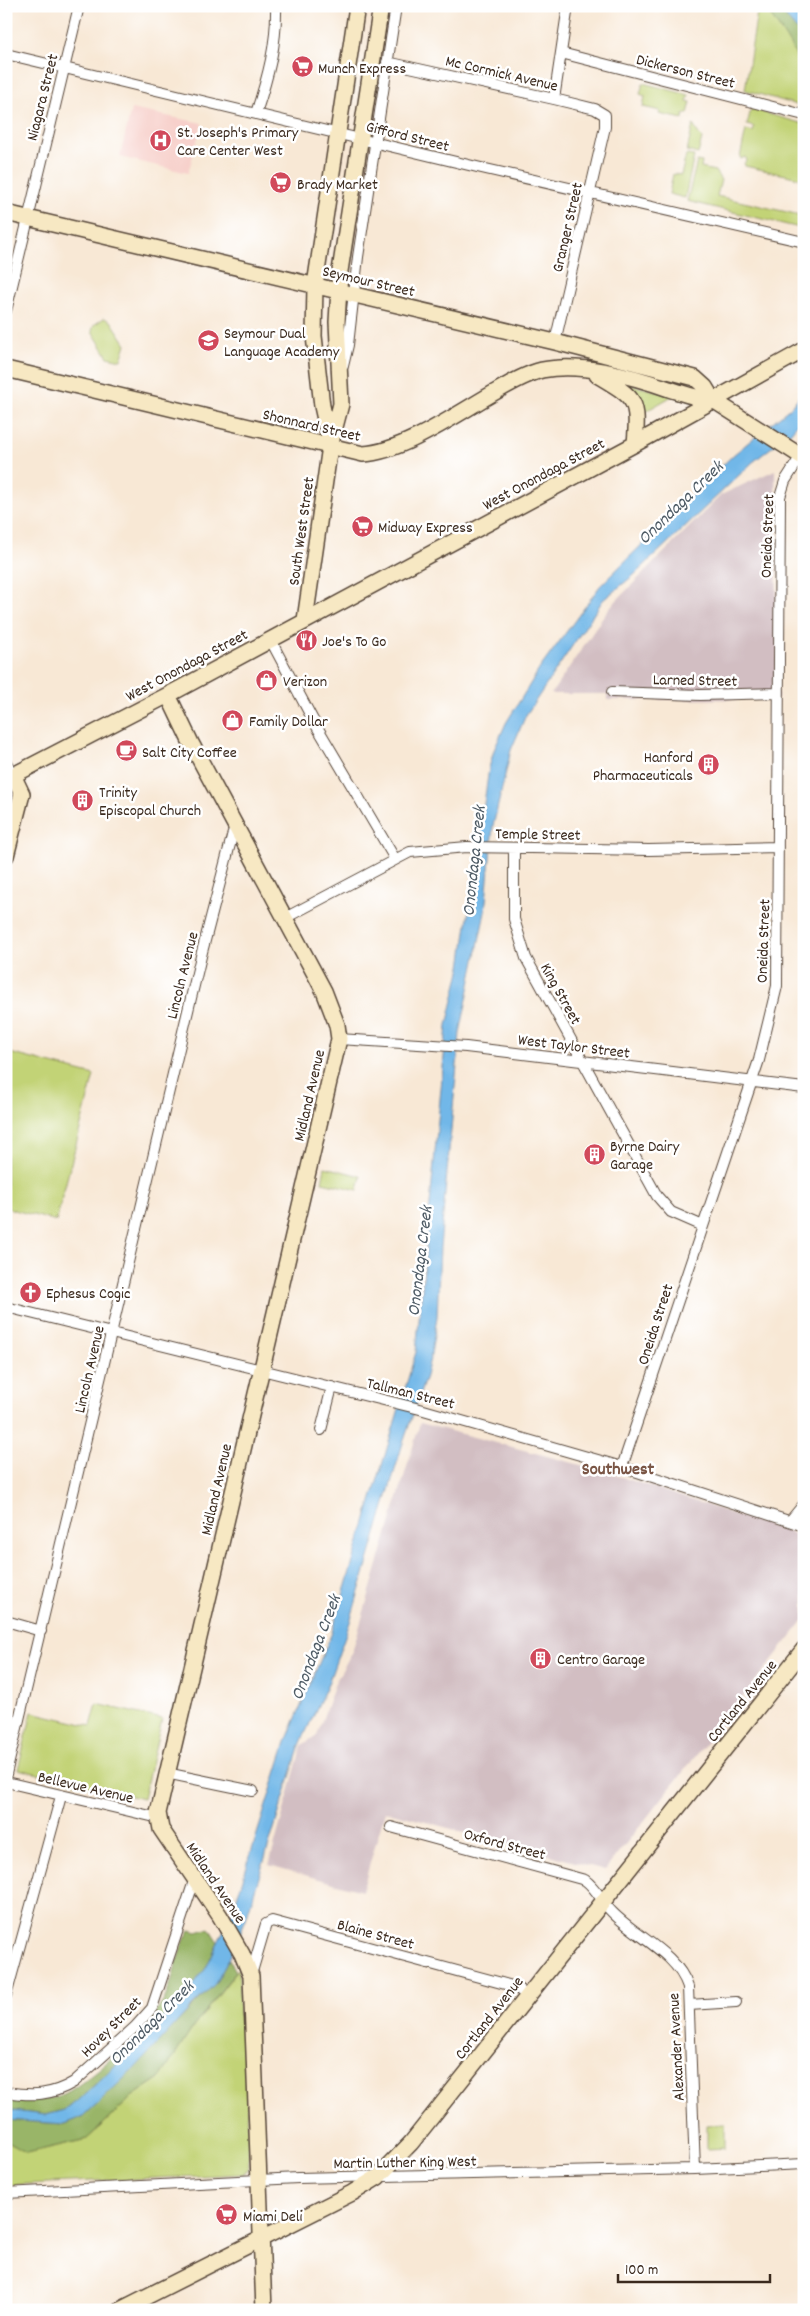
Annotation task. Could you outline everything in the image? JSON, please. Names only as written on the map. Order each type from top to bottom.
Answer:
[{"type":"street","name":"Niagara Street","points":[[6,311],[79,6]]},
{"type":"street","points":[[256,113],[274,52],[277,30],[276,6]]},
{"type":"street","name":"South West Street","points":[[330,446],[322,406],[314,336],[315,285],[357,6]]},
{"type":"street","name":"South West Street","points":[[346,293],[359,138],[381,6]]},
{"type":"street","name":"South West Street","points":[[305,620],[330,446],[341,404],[341,372],[337,322],[346,293],[376,142],[396,6]]},
{"type":"street","points":[[554,99],[568,6]]},
{"type":"street","name":"Dickerson Street","points":[[561,53],[804,115]]},
{"type":"street","name":"Gifford Street","points":[[6,54],[589,193],[804,242]]},
{"type":"street","name":"Mc Cormick Avenue","points":[[387,62],[554,99],[601,112],[606,119]]},
{"type":"street","name":"Granger Street","points":[[555,342],[606,119]]},
{"type":"street","name":"Seymour Street","points":[[6,213],[555,342],[695,378],[705,387],[713,400]]},
{"type":"street","name":"West Onondaga Street","points":[[9,772],[168,695],[635,444],[804,350]]},
{"type":"street","name":"Shonnard Street","points":[[6,370],[351,452],[376,453],[419,435],[515,380],[551,368],[585,368],[660,386],[698,399],[713,400]]},
{"type":"street","points":[[585,368],[631,398],[636,414],[635,444]]},
{"type":"street","points":[[713,400],[802,457]]},
{"type":"street","name":"Oneida Street","points":[[622,1467],[751,1082],[777,986],[780,497],[785,481],[802,457]]},
{"type":"street","points":[[270,639],[313,720],[394,859]]},
{"type":"street","name":"Larned Street","points":[[612,692],[700,695],[778,693]]},
{"type":"street","name":"Midland Avenue","points":[[168,695],[324,991],[338,1025],[339,1039],[159,1803],[161,1829],[194,1881],[220,1916],[242,1954],[251,1976],[264,2310]]},
{"type":"street","points":[[6,856],[22,794],[9,772]]},
{"type":"street","name":"Lincoln Avenue","points":[[6,1774],[202,952],[235,825]]},
{"type":"street","name":"Temple Street","points":[[285,918],[410,852],[467,847],[649,850],[778,847]]},
{"type":"street","name":"King Street","points":[[514,848],[512,902],[519,939],[526,958],[665,1207],[671,1212],[703,1226]]},
{"type":"street","name":"West Taylor Street","points":[[339,1039],[466,1048],[804,1088]]},
{"type":"street","name":"Tallman Street","points":[[6,1307],[420,1409],[622,1467],[804,1526]]},
{"type":"street","points":[[321,1430],[332,1387]]},
{"type":"street","points":[[790,1521],[804,1504]]},
{"type":"street","points":[[6,1621],[41,1630]]},
{"type":"street","name":"Cortland Avenue","points":[[120,2310],[261,2240],[378,2177],[411,2143],[526,1996],[804,1649]]},
{"type":"street","points":[[166,1773],[253,1791]]},
{"type":"street","name":"Bellevue Avenue","points":[[6,1782],[159,1818]]},
{"type":"street","points":[[6,1996],[60,1796]]},
{"type":"street","name":"Oxford Street","points":[[391,1828],[585,1880],[593,1886],[603,1900]]},
{"type":"street","name":"Hovey Street","points":[[6,2092],[31,2096],[55,2092],[74,2082],[135,2028],[152,2008],[194,1881]]},
{"type":"street","name":"Alexander Avenue","points":[[603,1900],[611,1912],[679,1968],[688,1987],[695,2169]]},
{"type":"street","name":"Blaine Street","points":[[251,1976],[266,1924],[272,1921],[516,1987],[526,1996]]},
{"type":"street","points":[[689,2005],[736,2002]]},
{"type":"street","name":"Martin Luther King West","points":[[6,2194],[259,2180],[695,2169],[804,2164]]},
{"type":"shaded area","name":"St. Joseph's Primary Care Center West","points":[[131,109],[202,123],[188,173],[120,157]]},
{"type":"shaded area","points":[[775,470],[778,699],[607,700],[607,694],[551,694],[610,607],[721,495]]},
{"type":"shaded area","points":[[420,1423],[600,1470],[804,1537],[804,1620],[605,1870],[385,1811],[362,1891],[269,1865],[302,1745],[317,1735],[335,1683],[352,1652]]},
{"type":"green space","points":[[758,6],[763,6],[769,13],[797,54],[805,76],[804,107],[745,90]]},
{"type":"green space","points":[[763,6],[777,6],[804,39],[804,72],[786,38]]},
{"type":"green space","points":[[643,83],[689,95],[687,101],[691,102],[688,114],[684,114],[683,119],[659,114],[660,111],[643,107],[645,96],[640,94]]},
{"type":"green space","points":[[751,109],[804,124],[804,179],[745,166],[744,163],[747,160],[745,157],[741,159],[740,157],[746,130],[753,132],[754,127],[747,125]]},
{"type":"green space","points":[[693,125],[702,139],[698,154],[687,151]]},
{"type":"green space","points":[[686,155],[694,156],[685,198],[669,194],[673,174],[681,175]]},
{"type":"green space","points":[[697,161],[702,162],[701,168],[715,171],[721,180],[717,196],[800,215],[804,208],[804,229],[687,201]]},
{"type":"green space","points":[[104,318],[111,321],[126,344],[121,360],[108,357],[92,331],[94,325]]},
{"type":"green space","points":[[626,384],[674,395],[641,414]]},
{"type":"green space","points":[[6,1052],[94,1075],[56,1221],[6,1208]]},
{"type":"green space","points":[[325,1167],[361,1176],[358,1190],[322,1182]]},
{"type":"green space","points":[[97,1704],[162,1719],[143,1799],[18,1769],[32,1712],[91,1726]]},
{"type":"green space","points":[[209,1928],[218,1942],[206,1968],[193,1985],[141,2041],[79,2100],[64,2110],[45,2115],[6,2110],[6,2099],[46,2099],[70,2091],[117,2053],[147,2022],[165,1998],[182,1946],[190,1930],[197,1932]]},
{"type":"green space","points":[[229,1959],[236,1971],[194,2026],[160,2078],[133,2096],[87,2139],[27,2153],[6,2141],[6,2120],[64,2124],[84,2116],[215,1984]]},
{"type":"green space","points":[[239,1968],[239,2015],[245,2016],[249,2167],[243,2174],[6,2185],[6,2141],[27,2153],[87,2139],[133,2096],[160,2078],[194,2026]]},
{"type":"green space","points":[[725,2124],[725,2148],[707,2149],[707,2125]]},
{"type":"water","points":[[777,6],[794,6],[804,18],[804,39]]},
{"type":"water","points":[[804,390],[804,415],[791,432],[753,462],[634,575],[603,600],[526,715],[511,750],[493,826],[485,912],[460,1033],[440,1247],[437,1317],[426,1376],[402,1446],[350,1622],[329,1681],[300,1745],[246,1919],[229,1959],[215,1984],[191,2007],[136,2067],[84,2116],[64,2124],[6,2120],[6,2110],[45,2115],[64,2110],[79,2100],[141,2041],[193,1985],[206,1968],[233,1910],[287,1739],[331,1635],[416,1352],[447,1025],[461,967],[489,768],[494,750],[506,723],[540,668],[600,586],[732,456],[791,407]]},
{"type":"place","name":"Munch Express","points":[[302,67]]},
{"type":"place","name":"St. Joseph's Primary Care Center West","points":[[161,140]]},
{"type":"place","name":"Brady Market","points":[[281,183]]},
{"type":"place","name":"Seymour Dual Language Academy","points":[[208,341]]},
{"type":"place","name":"Midway Express","points":[[362,526]]},
{"type":"place","name":"Joe's To Go","points":[[306,640]]},
{"type":"place","name":"Verizon","points":[[267,680]]},
{"type":"place","name":"Family Dollar","points":[[233,720]]},
{"type":"place","name":"Salt City Coffee","points":[[126,751]]},
{"type":"place","name":"Hanford Pharmaceuticals","points":[[709,765]]},
{"type":"place","name":"Trinity Episcopal Church","points":[[83,800]]},
{"type":"place","name":"Byrne Dairy Garage","points":[[594,1154]]},
{"type":"place","name":"Ephesus Cogic","points":[[30,1292]]},
{"type":"place","name":"Centro Garage","points":[[541,1658]]},
{"type":"place","name":"Miami Deli","points":[[227,2215]]},
{"type":"district","name":"Southwest","points":[[618,1468]]},
{"type":"water label","name":"Onondaga Creek","points":[[680,502]]},
{"type":"water label","name":"Onondaga Creek","points":[[473,861]]},
{"type":"water label","name":"Onondaga Creek","points":[[419,1261]]},
{"type":"water label","name":"Onondaga Creek","points":[[315,1647]]},
{"type":"water label","name":"Onondaga Creek","points":[[151,2022]]}]
